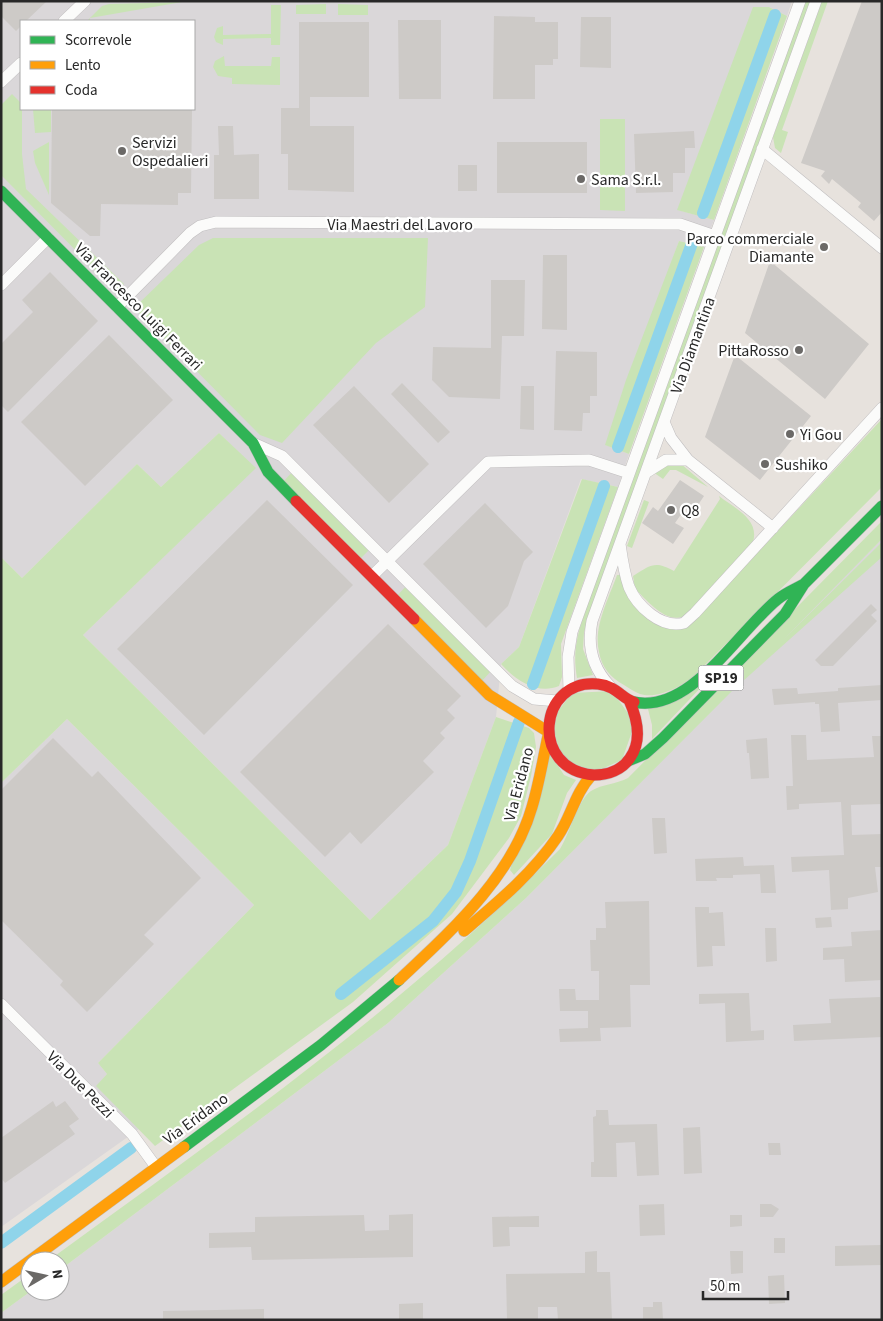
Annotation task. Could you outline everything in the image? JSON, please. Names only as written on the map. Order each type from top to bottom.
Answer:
[{"type":"main road","name":"Via Francesco Luigi Ferrari","points":[[1,191],[253,444],[268,472],[489,695],[503,706],[534,721],[547,733]]},
{"type":"main road","name":"SP19","points":[[628,761],[645,754],[663,738],[785,614],[804,584],[882,506]]},
{"type":"main road","name":"SP19","points":[[630,700],[649,702],[675,698],[689,689],[778,599],[804,584]]},
{"type":"main road","name":"Via Eridano","points":[[404,977],[472,908],[506,864],[532,808],[552,710],[557,701],[569,690],[589,684],[610,687],[630,700]]},
{"type":"main road","points":[[591,776],[605,775],[617,769],[628,761],[635,750],[639,731],[636,712],[630,700]]},
{"type":"main road","name":"Via Eridano","points":[[1,1282],[321,1045],[471,925],[538,861],[559,835],[576,796],[591,776],[581,774],[562,764],[550,746],[547,733]]},
{"type":"street","points":[[65,20],[85,1]]},
{"type":"street","name":"Via Diamantina","points":[[610,687],[595,666],[591,653],[590,632],[645,473],[816,1]]},
{"type":"street","name":"Via Diamantina","points":[[569,690],[568,657],[572,632],[715,236],[795,2]]},
{"type":"street","points":[[1,82],[20,64]]},
{"type":"street","points":[[762,149],[882,248]]},
{"type":"street","name":"Via Maestri del Lavoro","points":[[117,307],[190,233],[200,226],[216,222],[680,224],[715,236]]},
{"type":"street","points":[[1,285],[48,238]]},
{"type":"street","points":[[620,543],[629,587],[634,596],[651,614],[663,622],[679,624],[688,621],[882,408]]},
{"type":"street","points":[[664,422],[671,438],[688,460],[773,528]]},
{"type":"street","name":"Via Francesco Luigi Ferrari","points":[[253,444],[282,456],[504,679],[528,696],[542,701],[557,701]]},
{"type":"street","points":[[372,576],[488,462],[589,460],[629,472]]},
{"type":"street","points":[[645,473],[666,460],[688,460]]},
{"type":"street","points":[[489,695],[504,679]]},
{"type":"street","name":"Via Due Pezzi","points":[[1,1004],[132,1134],[156,1167]]},
{"type":"shaded area","points":[[1,1],[792,1],[787,16],[769,7],[678,210],[714,220],[704,247],[679,241],[606,445],[629,454],[618,487],[581,479],[519,647],[501,664],[496,717],[448,845],[370,920],[83,635],[255,468],[219,433],[161,487],[137,464],[22,578],[1,557]]},
{"type":"shaded area","points":[[882,539],[882,1320],[1,1320],[1,1313],[20,1299],[20,1301],[70,1301],[70,1262],[388,1023],[526,898]]},
{"type":"shaded area","points":[[67,719],[254,905],[98,1063],[107,1074],[97,1086],[139,1129],[1,1227],[1,783]]},
{"type":"green space","points":[[805,1],[811,1],[584,632],[583,649],[593,675],[577,678],[576,650],[584,615]]},
{"type":"green space","points":[[822,1],[828,1],[782,130],[788,132],[781,153],[775,148],[773,137]]},
{"type":"green space","points":[[182,2],[90,18],[102,6],[109,4]]},
{"type":"green space","points":[[326,4],[326,14],[296,14],[296,5]]},
{"type":"green space","points":[[338,4],[368,5],[368,15],[338,15]]},
{"type":"green space","points":[[271,5],[281,5],[280,45],[271,45],[271,38],[223,39],[223,45],[216,42],[214,37],[217,28],[223,26],[223,35],[271,34]]},
{"type":"green space","points":[[753,7],[769,7],[787,16],[714,220],[677,210]]},
{"type":"green space","points":[[224,56],[225,66],[271,66],[272,57],[280,57],[280,85],[232,84],[232,78],[218,76],[213,67],[215,61]]},
{"type":"green space","points":[[12,94],[20,102],[20,110],[22,110],[22,154],[26,189],[124,284],[116,291],[1,175],[1,105]]},
{"type":"green space","points":[[33,110],[51,110],[51,132],[35,133]]},
{"type":"green space","points":[[600,119],[625,119],[625,211],[600,210]]},
{"type":"green space","points":[[49,142],[49,195],[35,163],[33,151]]},
{"type":"green space","points":[[213,238],[428,238],[425,307],[376,343],[282,443],[260,435],[134,308],[199,245]]},
{"type":"green space","points":[[679,241],[704,247],[629,454],[605,445],[626,380]]},
{"type":"green space","points":[[882,419],[882,487],[696,674],[685,683],[655,695],[640,694],[611,675],[600,658],[598,633],[617,575],[622,575],[626,591],[638,607],[656,622],[695,620]]},
{"type":"green space","points":[[219,433],[256,468],[83,635],[370,920],[448,845],[496,717],[529,728],[534,733],[536,747],[521,816],[509,838],[452,914],[353,1002],[155,1146],[96,1086],[107,1074],[98,1063],[254,905],[67,719],[1,783],[1,557],[22,578],[137,464],[161,487]]},
{"type":"green space","points":[[680,463],[708,487],[676,470],[670,470],[663,479],[653,472],[658,466]]},
{"type":"green space","points":[[293,471],[370,549],[360,559],[283,482]]},
{"type":"green space","points":[[582,479],[618,487],[561,644],[562,677],[559,686],[543,689],[520,680],[501,664],[519,647]]},
{"type":"green space","points":[[719,496],[749,521],[753,527],[753,542],[687,615],[680,618],[665,615],[658,611],[635,589],[633,576],[654,565],[674,571],[720,499]]},
{"type":"green space","points":[[644,500],[649,502],[632,548],[627,546]]},
{"type":"green space","points":[[882,521],[882,539],[784,639],[882,542],[882,557],[733,690],[526,898],[388,1023],[70,1262],[70,1251],[62,1251],[312,1066],[440,961],[560,849],[582,801],[591,791],[628,778]]},
{"type":"green space","points":[[407,585],[492,670],[481,682],[396,597]]},
{"type":"green space","points":[[705,683],[652,739],[652,725],[648,709]]},
{"type":"green space","points":[[612,691],[635,723],[622,760],[597,771],[571,764],[554,742],[555,715],[572,693]]},
{"type":"green space","points":[[548,750],[564,775],[576,780],[567,793],[552,834],[514,875],[510,870]]},
{"type":"green space","points":[[20,1281],[20,1299],[1,1313],[1,1295]]},
{"type":"building","points":[[1,1],[47,1],[27,20],[20,20],[20,27],[16,31],[1,16]]},
{"type":"building","points":[[862,1],[882,1],[882,212],[874,221],[858,207],[861,203],[832,179],[829,184],[821,176],[825,171],[801,163]]},
{"type":"building","points":[[494,16],[535,17],[535,22],[558,22],[558,59],[553,59],[553,65],[535,65],[535,99],[493,99]]},
{"type":"building","points":[[581,17],[611,17],[611,68],[580,67]]},
{"type":"building","points":[[398,20],[441,20],[441,99],[399,99]]},
{"type":"building","points":[[299,22],[369,22],[369,97],[310,97],[310,126],[354,126],[354,192],[288,190],[288,154],[281,154],[281,108],[299,108]]},
{"type":"building","name":"Servizi Ospedalieri","points":[[52,110],[192,110],[191,193],[178,193],[178,205],[101,204],[100,236],[90,236],[51,203]]},
{"type":"building","points":[[218,126],[233,126],[234,155],[259,154],[259,199],[214,199],[214,155],[219,155]]},
{"type":"building","points":[[694,131],[695,148],[685,148],[685,173],[673,173],[673,192],[636,193],[634,134]]},
{"type":"building","points":[[497,142],[587,142],[587,193],[497,193]]},
{"type":"building","points":[[458,165],[477,165],[477,191],[458,191]]},
{"type":"building","points":[[543,255],[567,255],[567,330],[542,329]]},
{"type":"building","points":[[770,261],[869,344],[825,399],[745,333]]},
{"type":"building","points":[[50,272],[98,321],[8,412],[1,405],[1,344],[33,312],[22,300]]},
{"type":"building","points":[[491,280],[525,280],[524,336],[502,336],[500,399],[449,397],[432,380],[433,347],[491,348]]},
{"type":"building","points":[[109,335],[173,400],[85,486],[21,422]]},
{"type":"building","points":[[556,351],[597,352],[597,396],[590,396],[590,413],[583,413],[582,431],[554,430]]},
{"type":"building","points":[[735,355],[811,416],[760,480],[705,437]]},
{"type":"building","points":[[402,383],[450,432],[438,443],[391,394]]},
{"type":"building","points":[[354,386],[429,464],[389,503],[313,425]]},
{"type":"building","points":[[521,386],[534,386],[534,430],[520,429]]},
{"type":"building","points":[[680,480],[704,496],[694,511],[687,506],[675,523],[684,528],[673,544],[642,523],[653,507],[658,511]]},
{"type":"building","points":[[267,500],[353,585],[204,735],[117,649]]},
{"type":"building","points":[[485,503],[533,552],[524,561],[508,606],[486,628],[423,564]]},
{"type":"building","points":[[871,604],[877,610],[871,615],[877,621],[833,666],[821,666],[815,660]]},
{"type":"building","points":[[388,624],[461,696],[447,710],[455,718],[440,733],[445,738],[423,761],[434,772],[361,844],[350,832],[325,857],[240,772]]},
{"type":"building","points":[[882,685],[882,700],[838,703],[840,731],[821,732],[819,704],[815,704],[815,702],[774,705],[772,689],[797,688],[798,694],[838,691],[838,688]]},
{"type":"building","points":[[791,735],[806,735],[807,760],[874,757],[872,736],[882,736],[882,804],[851,805],[852,835],[882,834],[882,867],[875,867],[878,892],[848,898],[848,909],[831,910],[829,870],[792,872],[791,857],[844,855],[841,802],[799,804],[799,809],[787,810],[786,786],[793,786]]},
{"type":"building","points":[[53,738],[92,777],[98,771],[201,878],[144,935],[154,944],[87,1012],[60,985],[63,981],[1,920],[1,790]]},
{"type":"building","points":[[767,738],[769,778],[751,779],[746,740]]},
{"type":"building","points":[[652,818],[665,818],[667,853],[654,854]]},
{"type":"building","points":[[743,857],[744,866],[774,865],[776,893],[761,893],[760,874],[733,875],[733,878],[716,878],[717,881],[696,881],[695,859]]},
{"type":"building","points":[[649,901],[650,985],[630,985],[631,1027],[600,1028],[601,1041],[560,1042],[559,1029],[588,1028],[588,1011],[560,1011],[559,989],[575,989],[576,1000],[599,1000],[599,971],[591,971],[590,940],[596,940],[596,928],[606,928],[605,902]]},
{"type":"building","points":[[695,907],[709,907],[709,913],[723,912],[725,946],[712,946],[713,966],[697,967]]},
{"type":"building","points":[[831,917],[832,927],[816,928],[815,918]]},
{"type":"building","points":[[765,928],[776,928],[777,961],[766,962]]},
{"type":"building","points":[[882,930],[882,980],[845,982],[844,959],[823,960],[823,948],[852,946],[851,932]]},
{"type":"building","points":[[749,993],[751,1031],[764,1030],[764,1040],[726,1042],[725,1003],[699,1004],[699,994]]},
{"type":"building","points":[[880,997],[882,1037],[794,1041],[793,1025],[831,1023],[829,999]]},
{"type":"building","points":[[53,1101],[56,1107],[65,1101],[79,1119],[69,1126],[75,1134],[5,1183],[1,1178],[1,1138]]},
{"type":"building","points":[[596,1110],[608,1110],[609,1125],[657,1124],[659,1175],[637,1176],[635,1142],[616,1143],[617,1177],[591,1177],[591,1162],[594,1162],[593,1117],[596,1116]]},
{"type":"building","points":[[700,1127],[702,1173],[684,1174],[683,1128]]},
{"type":"building","points":[[768,1143],[780,1143],[781,1155],[769,1155]]},
{"type":"building","points":[[664,1204],[665,1235],[640,1236],[639,1205]]},
{"type":"building","points":[[760,1204],[771,1204],[779,1209],[773,1217],[760,1217]]},
{"type":"building","points":[[413,1214],[413,1257],[252,1260],[251,1247],[209,1248],[209,1233],[255,1232],[255,1217],[364,1215],[365,1231],[389,1230],[389,1215]]},
{"type":"building","points":[[730,1215],[742,1215],[742,1226],[730,1227]]},
{"type":"building","points":[[539,1216],[539,1227],[509,1227],[510,1246],[493,1247],[492,1217]]},
{"type":"building","points":[[774,1238],[785,1238],[785,1253],[774,1253]]},
{"type":"building","points":[[882,1245],[882,1265],[835,1266],[835,1246]]},
{"type":"building","points":[[597,1251],[597,1272],[610,1272],[612,1320],[558,1320],[557,1307],[538,1307],[538,1320],[507,1320],[506,1274],[585,1273],[585,1252]]},
{"type":"building","points":[[730,1251],[743,1251],[743,1273],[731,1274]]},
{"type":"building","points":[[784,1275],[785,1303],[769,1304],[768,1276]]},
{"type":"building","points":[[653,1302],[662,1302],[663,1320],[643,1320],[643,1307],[653,1307]]},
{"type":"building","points":[[423,1303],[423,1320],[399,1320],[399,1304]]},
{"type":"building","points":[[264,1309],[264,1320],[163,1320],[163,1311]]},
{"type":"waterway","points":[[703,213],[775,15]]},
{"type":"waterway","points":[[618,447],[691,246]]},
{"type":"waterway","points":[[533,684],[604,486]]},
{"type":"waterway","points":[[341,994],[433,921],[456,892],[470,861],[519,722]]},
{"type":"waterway","points":[[1,1243],[131,1148]]},
{"type":"traffic: fast","points":[[1,191],[253,443],[268,472],[296,501]]},
{"type":"traffic: fast","points":[[628,761],[645,754],[663,738],[785,614],[804,584],[882,506]]},
{"type":"traffic: fast","points":[[634,702],[655,702],[675,695],[694,683],[778,599],[804,584]]},
{"type":"traffic: fast","points":[[184,1147],[321,1045],[399,980]]},
{"type":"traffic: slow","points":[[414,619],[489,695],[547,731]]},
{"type":"traffic: slow","points":[[399,980],[478,901],[510,857],[523,833],[532,807],[548,736]]},
{"type":"traffic: slow","points":[[464,931],[514,886],[548,850],[558,836],[581,790],[591,776]]},
{"type":"traffic: slow","points":[[1,1282],[184,1147]]},
{"type":"traffic: jam","points":[[296,501],[414,619]]},
{"type":"traffic: jam","points":[[629,700],[638,736],[634,751],[623,766],[609,773],[594,775],[573,769],[559,758],[551,742],[549,725],[553,709],[563,695],[578,686],[598,684],[610,687],[634,702]]},
{"type":"place","name":"Servizi Ospedalieri","points":[[122,151]]},
{"type":"place","name":"Sama S.r.l.","points":[[581,179]]},
{"type":"place","name":"Parco commerciale Diamante","points":[[824,247]]},
{"type":"place","name":"PittaRosso","points":[[799,350]]},
{"type":"place","name":"Yi Gou","points":[[790,434]]},
{"type":"place","name":"Sushiko","points":[[765,464]]},
{"type":"place","name":"Q8","points":[[671,510]]}]
